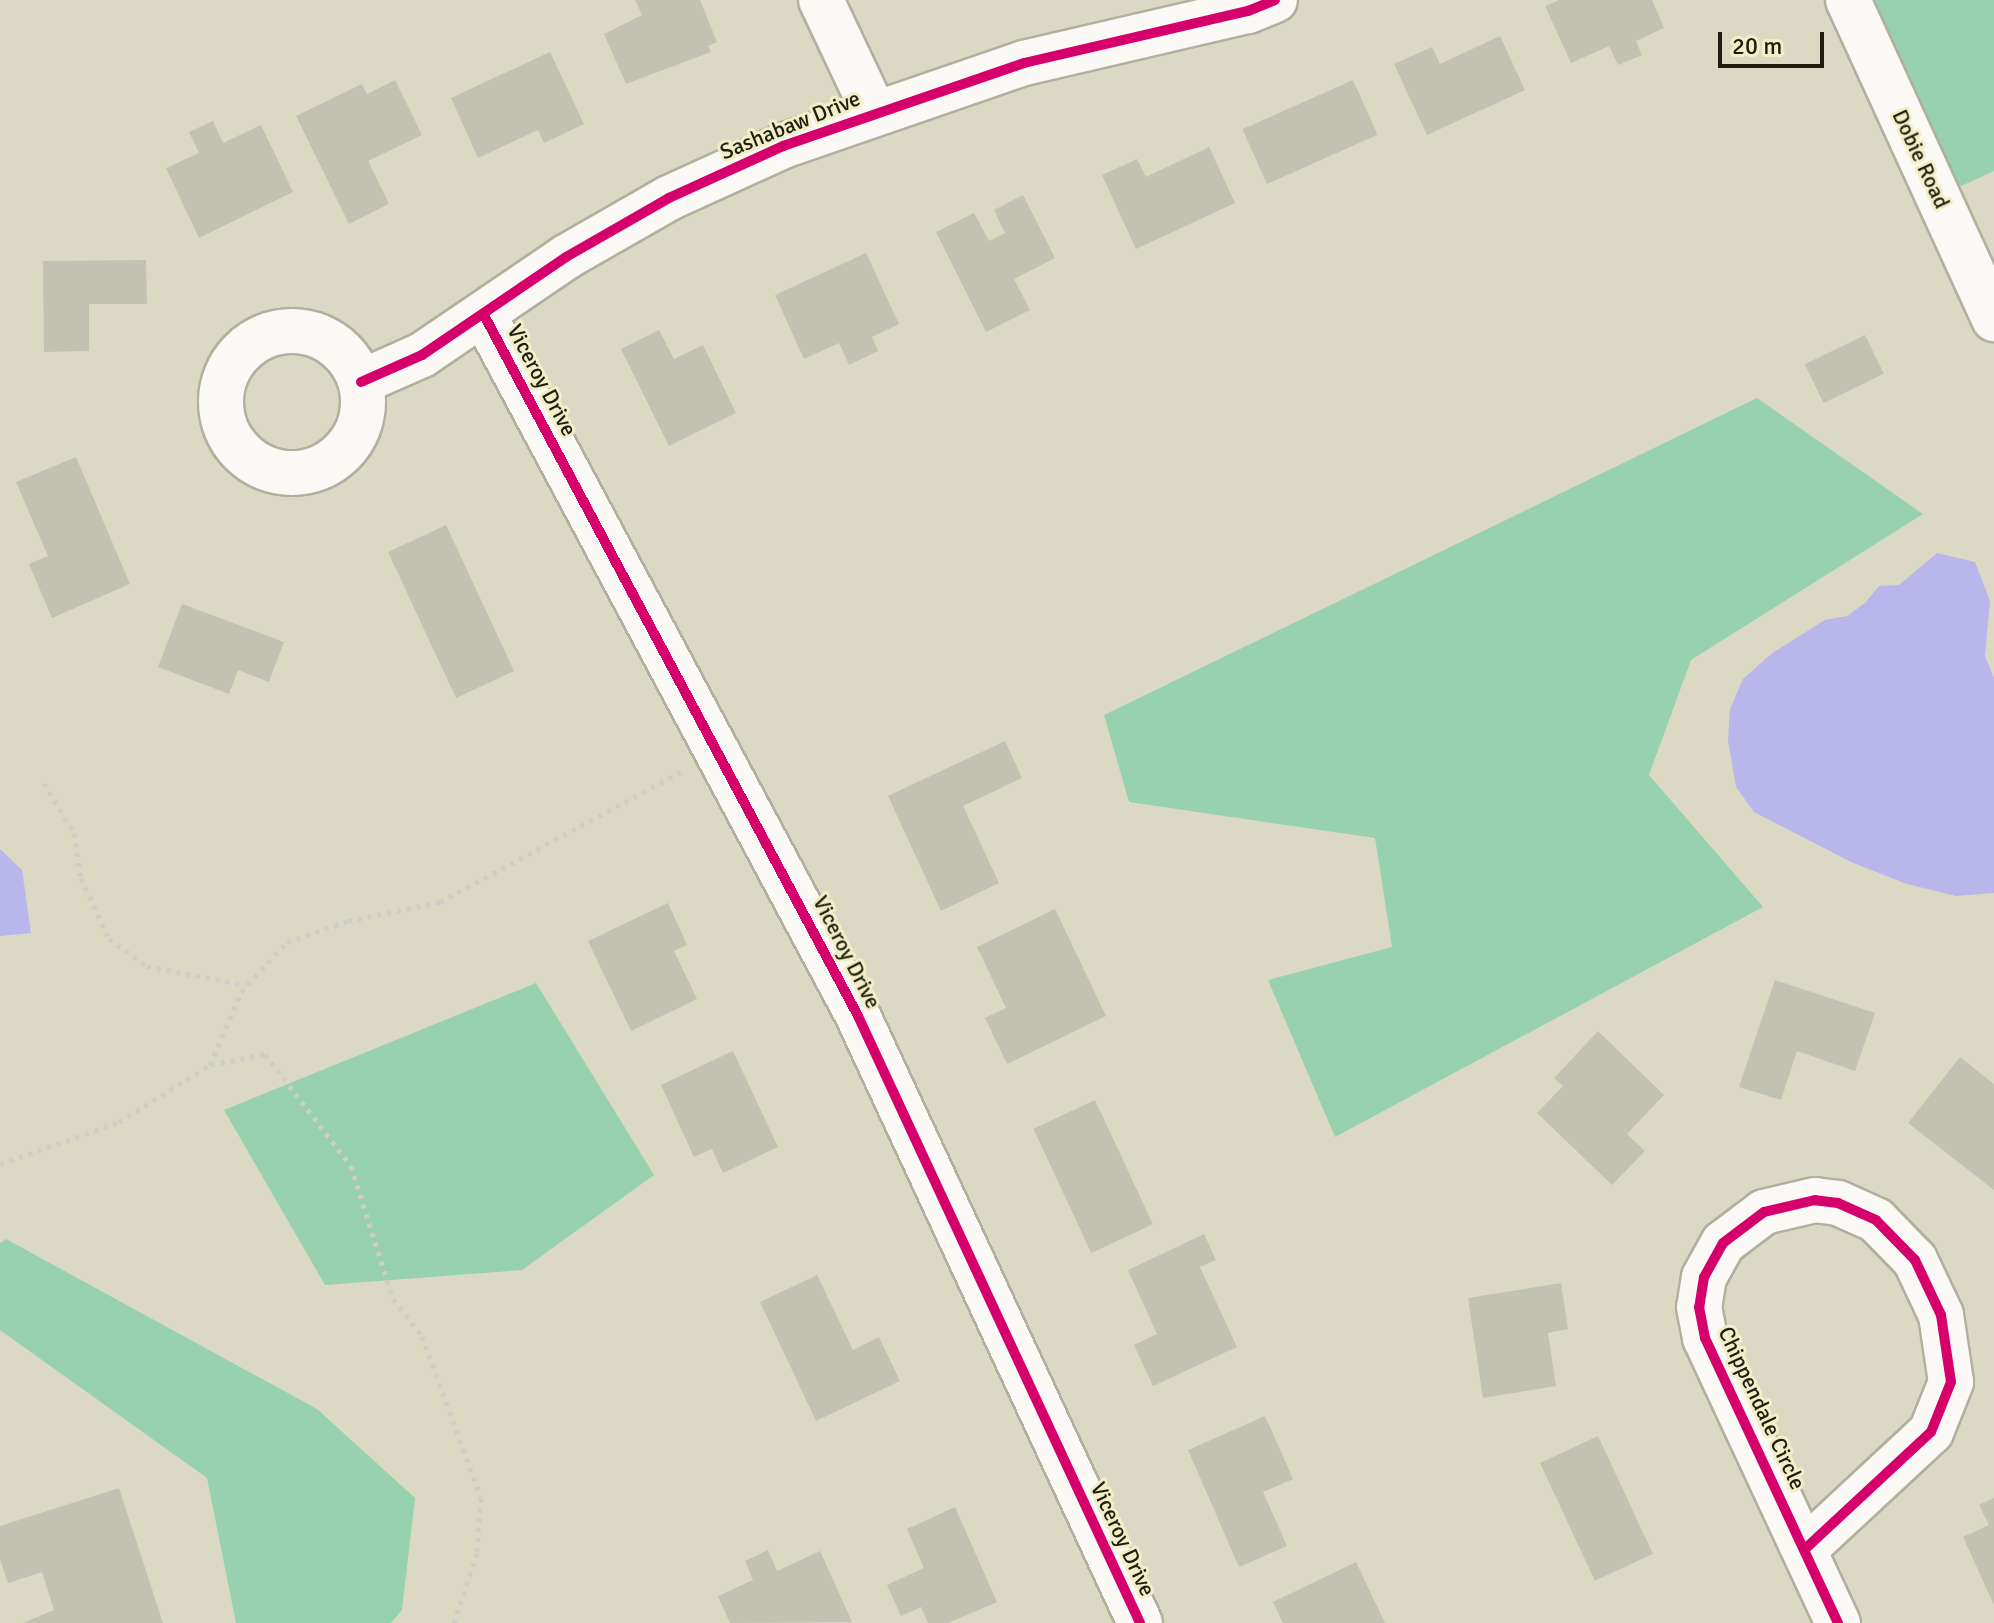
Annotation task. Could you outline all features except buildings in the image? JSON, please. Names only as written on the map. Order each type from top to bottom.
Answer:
[{"type":"street","points":[[821,0],[874,112]]},
{"type":"street","name":"Sashabaw Drive","points":[[361,382],[422,355],[485,317],[566,257],[669,198],[874,112],[1024,63],[1208,21],[1275,0]]},
{"type":"street","name":"Dobie Road","points":[[1848,0],[1994,319]]},
{"type":"street","name":"Viceroy Drive","points":[[485,317],[721,751],[858,1016],[1140,1623]]},
{"type":"street","name":"Chippendale Circle","points":[[1805,1549],[1931,1432],[1951,1382],[1941,1315],[1915,1260],[1876,1220],[1838,1203],[1815,1200],[1764,1212],[1723,1243],[1704,1277],[1699,1307],[1705,1338],[1838,1623]]},
{"type":"path","points":[[210,1065],[247,985],[287,942],[348,921],[440,902],[721,751]]},
{"type":"path","points":[[44,783],[74,833],[81,878],[109,939],[147,966],[247,985]]},
{"type":"path","points":[[0,1164],[119,1122],[210,1065],[265,1054],[351,1166],[393,1299],[422,1336],[481,1498],[477,1553],[454,1623]]},
{"type":"green space","points":[[1871,0],[1994,0],[1994,171],[1957,188]]},
{"type":"green space","points":[[1757,398],[1923,514],[1691,660],[1649,775],[1763,907],[1335,1137],[1268,980],[1392,947],[1375,838],[1129,802],[1104,715]]},
{"type":"green space","points":[[536,983],[654,1175],[522,1270],[325,1285],[224,1110]]},
{"type":"green space","points":[[6,1239],[317,1409],[415,1498],[402,1610],[391,1623],[236,1623],[207,1478],[0,1330],[0,1243]]},
{"type":"water","points":[[1937,553],[1975,562],[1990,601],[1985,656],[1994,678],[1994,893],[1956,896],[1907,884],[1851,862],[1754,812],[1736,787],[1728,741],[1730,709],[1743,679],[1771,654],[1825,620],[1847,616],[1865,603],[1879,586],[1899,585]]},
{"type":"water","points":[[0,849],[22,870],[31,933],[0,936]]},
{"type":"cycle path","points":[[361,382],[422,355],[566,257],[669,198],[783,146],[1024,63],[1248,11],[1275,0]]},
{"type":"cycle path","points":[[485,317],[858,1016],[1140,1623]]},
{"type":"cycle path","points":[[1805,1549],[1931,1432],[1951,1382],[1941,1315],[1915,1260],[1876,1220],[1838,1203],[1815,1200],[1764,1212],[1723,1243],[1704,1277],[1699,1307],[1705,1338],[1838,1623]]}]
